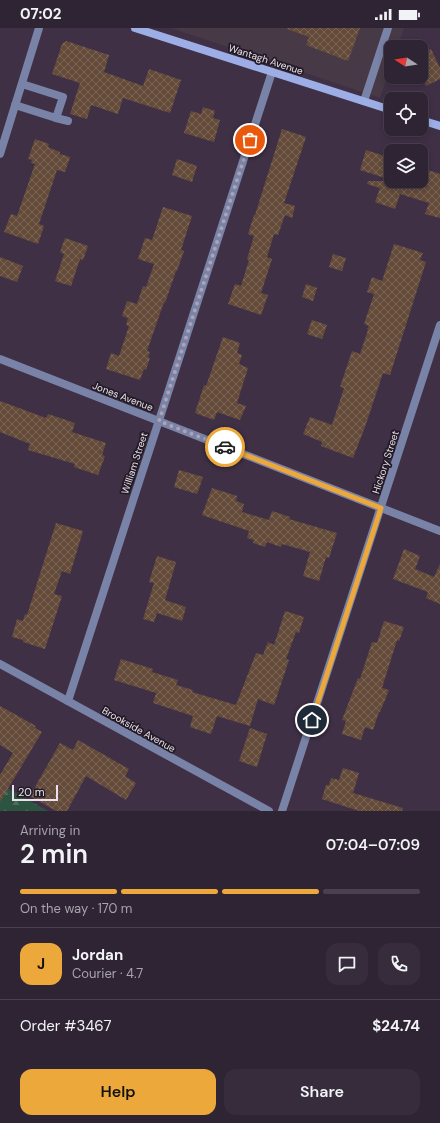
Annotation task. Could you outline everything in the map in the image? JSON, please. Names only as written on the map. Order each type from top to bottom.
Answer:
[{"type":"main road","name":"Wantagh Avenue","points":[[135,28],[384,108]]},
{"type":"main road","points":[[428,122],[440,126]]},
{"type":"street","points":[[0,154],[39,28]]},
{"type":"street","points":[[364,101],[388,28]]},
{"type":"street","name":"William Street","points":[[68,701],[272,72]]},
{"type":"street","points":[[22,84],[63,97],[56,118]]},
{"type":"street","points":[[15,105],[68,121]]},
{"type":"street","name":"Hickory Street","points":[[282,811],[440,325]]},
{"type":"street","name":"Jones Avenue","points":[[0,359],[440,531]]},
{"type":"street","name":"Brookside Avenue","points":[[0,664],[269,811]]},
{"type":"shaded area","points":[[171,28],[404,28],[400,40],[384,40],[385,84],[380,98]]},
{"type":"green space","points":[[0,784],[48,811],[0,811]]},
{"type":"building","points":[[360,28],[348,61],[306,45],[309,37],[287,29]]},
{"type":"building","points":[[66,41],[109,55],[104,72],[143,86],[149,69],[181,80],[170,113],[123,98],[118,114],[91,105],[87,119],[70,114],[80,83],[52,74],[62,44]]},
{"type":"building","points":[[431,49],[440,68],[440,79],[426,86],[425,84],[428,84],[428,50]]},
{"type":"building","points":[[203,107],[215,111],[213,118],[220,120],[214,142],[184,133],[191,111],[201,114]]},
{"type":"building","points":[[282,129],[306,137],[284,203],[295,206],[292,218],[285,215],[278,235],[274,234],[267,257],[272,259],[261,293],[268,295],[261,315],[228,304],[235,284],[241,286],[249,260],[247,259],[254,236],[248,234]]},
{"type":"building","points":[[35,139],[49,144],[48,147],[60,152],[60,154],[70,157],[65,172],[57,170],[39,224],[44,226],[38,244],[4,232],[11,214],[17,216],[35,164],[31,163],[32,160],[28,159]]},
{"type":"building","points":[[366,150],[384,156],[384,178],[360,170]]},
{"type":"building","points":[[177,159],[197,166],[192,182],[172,175]]},
{"type":"building","points":[[428,170],[440,174],[440,218],[425,214],[429,203],[400,194],[395,209],[375,202],[380,188],[367,184],[368,181],[384,181],[384,188],[428,188]]},
{"type":"building","points":[[163,207],[192,216],[181,250],[184,251],[147,351],[150,352],[148,357],[150,358],[146,370],[144,369],[140,380],[106,369],[111,353],[119,356],[129,326],[126,325],[128,318],[122,316],[127,301],[137,304],[143,286],[146,287],[154,264],[138,259],[145,238],[152,240]]},
{"type":"building","points":[[65,238],[88,246],[83,260],[80,259],[71,286],[55,281],[64,254],[60,252]]},
{"type":"building","points":[[394,244],[423,253],[420,260],[426,262],[390,375],[383,373],[353,458],[321,446],[322,442],[303,434],[310,417],[332,425],[344,388],[340,387],[352,351],[360,354],[368,330],[367,329],[369,326],[364,324],[374,294],[367,292],[372,277],[382,281]]},
{"type":"building","points":[[333,254],[346,258],[342,271],[329,267]]},
{"type":"building","points":[[0,257],[23,266],[17,282],[0,276]]},
{"type":"building","points":[[306,284],[317,288],[313,301],[302,297]]},
{"type":"building","points":[[312,320],[327,325],[322,339],[307,334]]},
{"type":"building","points":[[223,337],[240,343],[237,353],[242,355],[239,364],[248,368],[237,403],[246,406],[240,420],[217,412],[214,420],[195,413],[204,385],[206,386]]},
{"type":"building","points":[[0,401],[46,418],[48,414],[75,423],[72,432],[106,443],[102,455],[105,456],[98,475],[74,467],[75,464],[28,450],[30,444],[0,432]]},
{"type":"building","points":[[179,470],[203,477],[197,494],[174,487]]},
{"type":"building","points":[[212,488],[237,496],[236,501],[244,504],[242,512],[269,520],[272,511],[290,517],[289,519],[337,533],[329,558],[326,557],[319,581],[303,576],[310,552],[282,544],[281,547],[267,542],[265,547],[253,543],[254,540],[247,538],[249,531],[202,515]]},
{"type":"building","points":[[56,523],[83,531],[70,574],[62,571],[54,594],[62,596],[45,649],[12,637],[17,619],[23,621],[25,614],[27,615]]},
{"type":"building","points":[[404,549],[420,556],[415,569],[434,577],[440,564],[440,604],[426,598],[428,592],[393,579]]},
{"type":"building","points":[[157,556],[176,562],[165,600],[186,607],[182,621],[157,613],[154,622],[143,619],[154,583],[149,582]]},
{"type":"building","points":[[285,611],[304,617],[299,633],[296,632],[286,659],[289,660],[274,705],[258,699],[250,726],[217,716],[211,734],[190,727],[193,716],[153,703],[156,693],[114,680],[121,659],[153,669],[152,672],[178,680],[176,685],[193,690],[192,692],[236,705],[256,653],[263,655],[268,642],[274,645]]},
{"type":"building","points":[[384,621],[404,627],[399,641],[397,640],[382,688],[389,690],[373,730],[365,727],[361,740],[342,734],[346,721],[342,720],[358,678],[360,679],[372,642],[377,643]]},
{"type":"building","points":[[0,706],[36,726],[35,728],[42,732],[0,802],[0,775],[13,753],[0,745]]},
{"type":"building","points":[[250,728],[267,734],[257,767],[239,761]]},
{"type":"building","points":[[78,740],[129,769],[125,776],[136,783],[126,800],[86,776],[67,811],[56,811],[30,796],[60,743],[73,750]]},
{"type":"building","points":[[343,768],[359,773],[353,793],[403,808],[402,811],[359,811],[322,799],[326,785],[329,785],[331,778],[339,780]]},
{"type":"way so far","points":[[225,447],[159,421],[250,140]]},
{"type":"route","points":[[225,447],[381,508],[312,720]]}]
